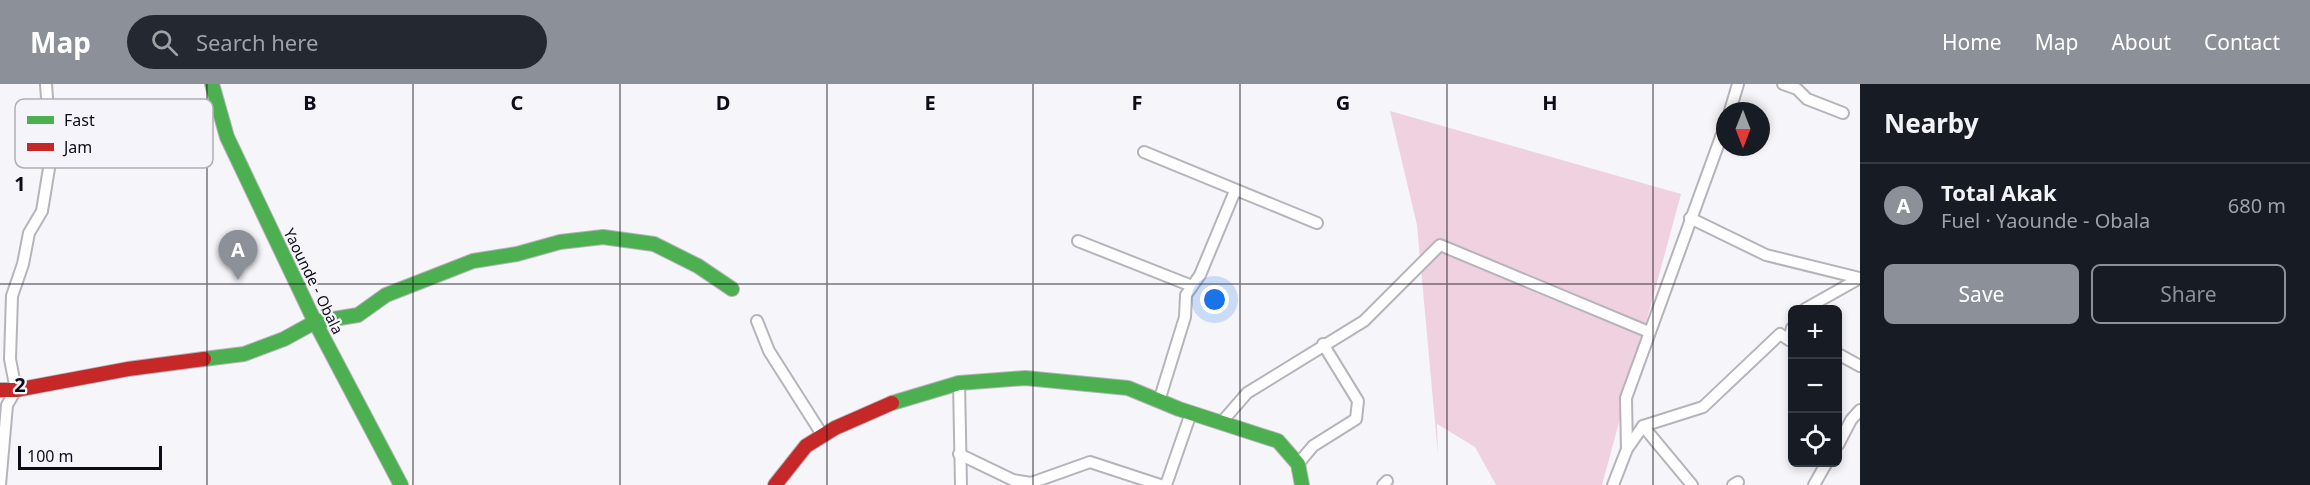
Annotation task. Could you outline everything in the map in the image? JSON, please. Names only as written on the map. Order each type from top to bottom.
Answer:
[{"type":"main road","name":"Yaounde - Obala","points":[[212,84],[227,137],[315,322],[401,485]]},
{"type":"main road","points":[[0,390],[16,390],[128,369],[244,354],[284,339],[315,322],[358,315],[386,295],[472,261],[517,254],[560,242],[593,238],[654,244],[698,266],[732,289]]},
{"type":"main road","points":[[775,485],[806,446],[897,400],[959,383],[1025,378],[1128,388],[1191,413],[1278,441],[1298,464],[1302,485]]},
{"type":"street","points":[[46,84],[47,99]]},
{"type":"street","points":[[1733,102],[1738,84]]},
{"type":"street","points":[[1783,84],[1797,89],[1807,99],[1843,112]]},
{"type":"street","points":[[1627,449],[1626,398],[1716,150]]},
{"type":"street","points":[[1144,152],[1235,192],[1317,223]]},
{"type":"street","points":[[0,485],[7,405],[16,390],[10,359],[12,296],[21,271],[29,233],[42,211],[49,168]]},
{"type":"street","points":[[1159,401],[1185,317],[1185,295],[1200,274],[1235,192]]},
{"type":"street","points":[[1690,218],[1766,255],[1860,278]]},
{"type":"street","points":[[1078,241],[1192,286]]},
{"type":"street","points":[[1221,423],[1247,393],[1323,344],[1364,321],[1440,245],[1649,332]]},
{"type":"street","points":[[1812,305],[1860,278]]},
{"type":"street","points":[[757,321],[769,351],[823,436]]},
{"type":"street","points":[[1613,485],[1627,449],[1643,426],[1703,407],[1780,334],[1788,338]]},
{"type":"street","points":[[1298,464],[1313,446],[1356,419],[1358,401],[1323,344]]},
{"type":"street","points":[[1842,356],[1860,366]]},
{"type":"street","points":[[959,383],[961,485]]},
{"type":"street","points":[[1842,437],[1851,420],[1860,410]]},
{"type":"street","points":[[1166,485],[1191,413]]},
{"type":"street","points":[[1643,426],[1692,485]]},
{"type":"street","points":[[959,454],[1013,480],[1031,483],[1090,462],[1160,485]]},
{"type":"street","points":[[1814,485],[1824,467]]},
{"type":"shaded area","points":[[1390,111],[1681,194],[1602,485],[1496,485],[1475,447],[1437,424],[1438,455],[1417,225]]},
{"type":"traffic: fast","points":[[212,84],[227,137],[315,322],[401,485]]},
{"type":"traffic: fast","points":[[204,359],[244,354],[284,339],[315,322],[358,315],[386,295],[473,261],[517,254],[560,242],[603,237],[654,244],[698,266],[732,289]]},
{"type":"traffic: fast","points":[[892,403],[959,383],[1025,378],[1128,388],[1179,409],[1278,441],[1298,464],[1302,485]]},
{"type":"traffic: jam","points":[[0,390],[16,390],[128,369],[204,359]]},
{"type":"traffic: jam","points":[[775,485],[806,446],[835,428],[892,403]]},
{"type":"place","name":"Total Akak","points":[[238,280]]}]
